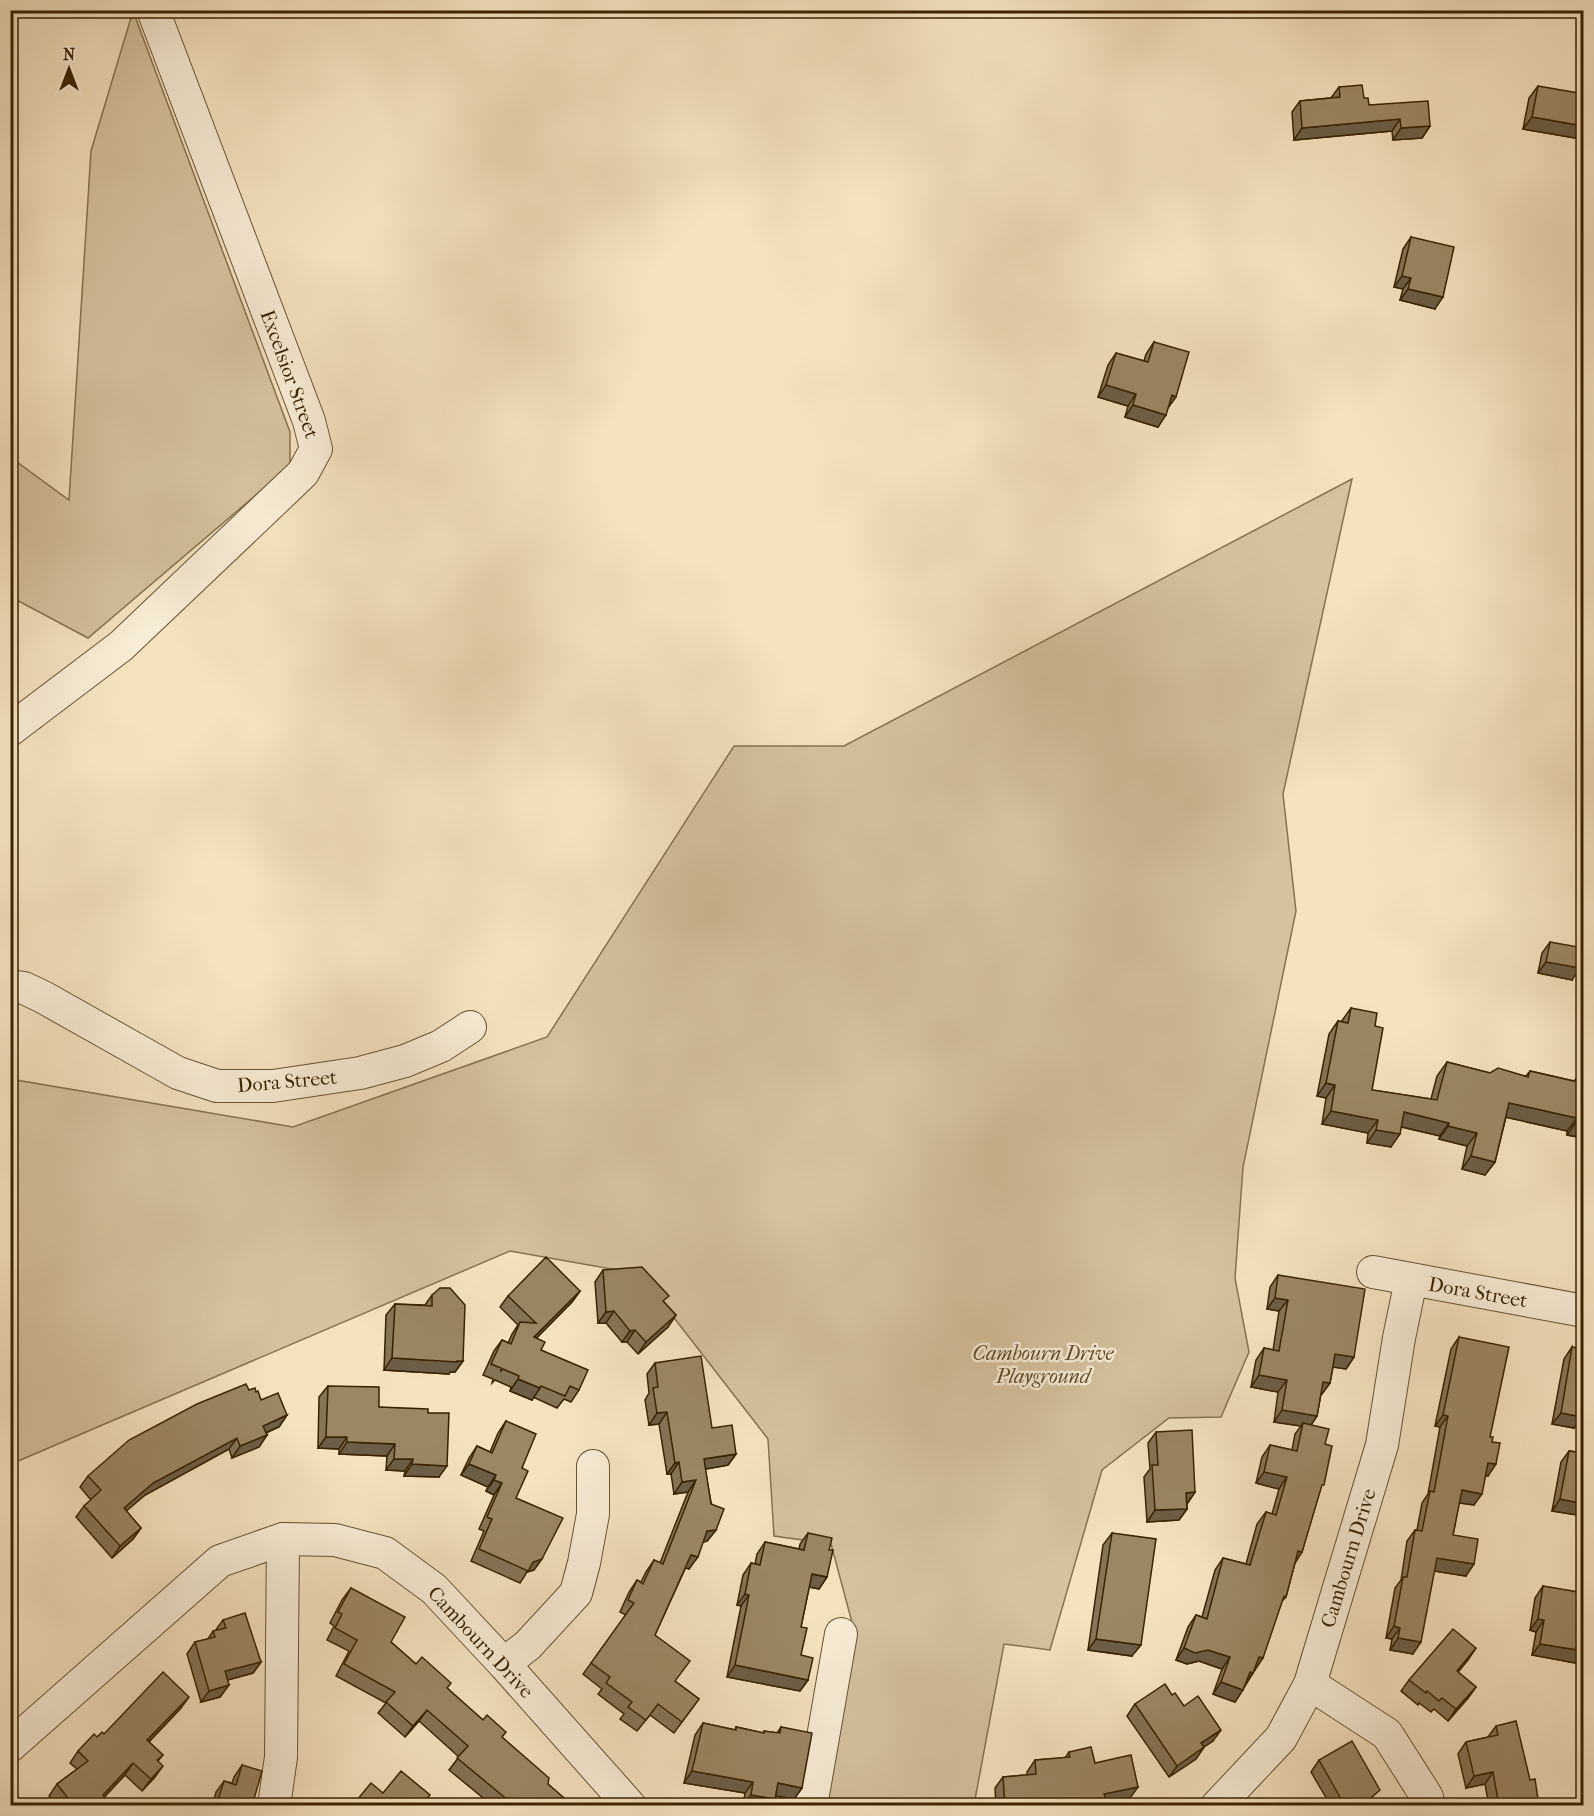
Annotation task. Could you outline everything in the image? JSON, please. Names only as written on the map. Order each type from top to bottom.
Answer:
[{"type":"street","name":"Excelsior Street","points":[[10,730],[121,646],[303,473],[316,448],[309,421],[153,10]]},
{"type":"street","name":"Dora Street","points":[[10,986],[24,988],[44,997],[178,1073],[218,1086],[273,1086],[360,1073],[405,1061],[441,1046],[470,1027]]},
{"type":"street","name":"Dora Street","points":[[1373,1272],[1584,1311]]},
{"type":"street","name":"Cambourn Drive","points":[[1217,1806],[1281,1738],[1310,1684],[1382,1445],[1411,1280]]},
{"type":"street","points":[[504,1664],[528,1645],[576,1593],[593,1514],[593,1466]]},
{"type":"street","name":"Cambourn Drive","points":[[10,1746],[220,1561],[283,1539],[335,1540],[385,1553],[434,1589],[630,1806]]},
{"type":"street","points":[[274,1806],[281,1758],[283,1539]]},
{"type":"street","points":[[811,1806],[841,1634]]},
{"type":"street","points":[[1310,1684],[1387,1734],[1427,1797],[1428,1806]]},
{"type":"green space","points":[[133,11],[290,432],[290,466],[88,638],[11,597],[10,457],[69,500],[91,151]]},
{"type":"green space","name":"Cambourn Drive Playground","points":[[1352,479],[1283,794],[1296,911],[1243,1167],[1235,1278],[1249,1352],[1221,1417],[1169,1418],[1102,1470],[1050,1650],[1004,1644],[974,1805],[818,1805],[853,1626],[831,1544],[774,1536],[768,1439],[640,1274],[510,1251],[11,1464],[10,1079],[293,1127],[547,1037],[734,746],[844,746]]},
{"type":"building","points":[[1362,85],[1364,98],[1368,98],[1369,105],[1428,101],[1430,126],[1401,128],[1400,119],[1302,128],[1300,101],[1340,97],[1339,87]]},
{"type":"building","points":[[1538,86],[1584,94],[1583,126],[1532,117]]},
{"type":"building","points":[[1411,237],[1454,247],[1443,297],[1408,289],[1411,278],[1402,276]]},
{"type":"building","points":[[1154,342],[1189,352],[1176,397],[1172,395],[1166,415],[1133,405],[1136,394],[1106,385],[1116,353],[1148,362]]},
{"type":"building","points":[[1550,942],[1584,948],[1580,968],[1546,962]]},
{"type":"building","points":[[1351,1008],[1377,1013],[1375,1026],[1383,1028],[1372,1090],[1437,1100],[1447,1062],[1490,1073],[1498,1068],[1528,1077],[1530,1071],[1578,1082],[1579,1075],[1584,1076],[1584,1123],[1576,1122],[1577,1118],[1509,1103],[1495,1162],[1471,1156],[1477,1133],[1448,1126],[1449,1123],[1404,1112],[1400,1134],[1376,1130],[1378,1120],[1331,1111],[1335,1085],[1326,1083],[1338,1021],[1348,1023]]},
{"type":"building","points":[[546,1257],[580,1291],[534,1337],[545,1342],[541,1350],[588,1370],[579,1390],[570,1386],[565,1396],[518,1379],[519,1376],[503,1369],[501,1371],[501,1368],[491,1364],[502,1340],[511,1344],[520,1322],[536,1323],[508,1296]]},
{"type":"building","points":[[642,1267],[669,1296],[663,1301],[676,1315],[646,1342],[635,1330],[630,1331],[614,1311],[606,1312],[603,1270]]},
{"type":"building","points":[[1278,1275],[1365,1289],[1354,1357],[1335,1354],[1330,1383],[1323,1382],[1317,1416],[1282,1410],[1287,1380],[1259,1375],[1264,1348],[1279,1351],[1288,1300],[1275,1298]]},
{"type":"building","points":[[440,1288],[450,1288],[465,1305],[463,1361],[392,1358],[395,1304],[432,1306],[432,1295]]},
{"type":"building","points":[[1459,1337],[1509,1347],[1490,1437],[1493,1437],[1492,1442],[1500,1443],[1496,1464],[1488,1463],[1482,1494],[1462,1490],[1453,1535],[1478,1539],[1474,1564],[1437,1558],[1421,1642],[1398,1638],[1400,1628],[1394,1626],[1403,1577],[1407,1577],[1415,1530],[1422,1531],[1430,1491],[1434,1492],[1448,1416],[1443,1415]]},
{"type":"building","points":[[1572,1347],[1584,1349],[1582,1417],[1561,1413]]},
{"type":"building","points":[[701,1356],[712,1428],[732,1425],[736,1454],[704,1459],[711,1504],[724,1509],[716,1530],[707,1531],[698,1557],[691,1555],[655,1635],[690,1661],[675,1681],[699,1699],[682,1722],[658,1704],[646,1720],[628,1707],[632,1702],[606,1683],[610,1677],[591,1663],[634,1603],[628,1600],[637,1580],[643,1584],[654,1560],[663,1564],[696,1480],[682,1482],[679,1462],[675,1463],[667,1412],[657,1413],[653,1388],[658,1387],[655,1363]]},
{"type":"building","points":[[246,1384],[249,1390],[255,1388],[256,1392],[258,1391],[261,1400],[278,1393],[287,1415],[263,1426],[267,1435],[240,1446],[237,1438],[153,1483],[124,1508],[141,1528],[120,1546],[84,1506],[101,1490],[88,1476],[129,1440],[197,1404]]},
{"type":"building","points":[[328,1386],[379,1387],[379,1407],[428,1409],[428,1413],[449,1413],[447,1466],[412,1464],[413,1459],[394,1459],[395,1444],[347,1442],[347,1437],[326,1437]]},
{"type":"building","points":[[506,1421],[536,1434],[522,1468],[528,1471],[516,1498],[563,1518],[542,1559],[533,1562],[528,1571],[479,1549],[492,1519],[487,1517],[502,1483],[494,1480],[496,1475],[469,1464],[477,1446],[492,1453]]},
{"type":"building","points":[[1303,1423],[1329,1429],[1325,1444],[1332,1446],[1324,1485],[1322,1485],[1302,1552],[1298,1551],[1286,1597],[1284,1596],[1263,1658],[1259,1657],[1243,1690],[1221,1682],[1230,1657],[1208,1650],[1195,1653],[1184,1648],[1196,1615],[1207,1619],[1223,1558],[1250,1565],[1266,1512],[1276,1515],[1287,1477],[1264,1472],[1270,1445],[1297,1451]]},
{"type":"building","points":[[1192,1430],[1195,1492],[1186,1493],[1187,1509],[1155,1510],[1152,1465],[1158,1465],[1156,1432]]},
{"type":"building","points":[[1569,1451],[1584,1453],[1584,1504],[1560,1499]]},
{"type":"building","points":[[808,1533],[832,1538],[829,1550],[833,1550],[827,1577],[812,1574],[801,1627],[807,1628],[801,1655],[813,1658],[808,1680],[735,1665],[749,1595],[745,1594],[751,1563],[760,1565],[765,1542],[804,1550]]},
{"type":"building","points":[[1112,1533],[1156,1539],[1141,1645],[1096,1639]]},
{"type":"building","points":[[1543,1586],[1584,1593],[1584,1651],[1540,1644],[1544,1620],[1538,1619]]},
{"type":"building","points":[[351,1588],[405,1617],[391,1642],[416,1664],[422,1657],[451,1683],[447,1688],[483,1720],[487,1715],[506,1732],[502,1737],[549,1778],[548,1784],[564,1798],[557,1806],[536,1806],[534,1803],[532,1806],[515,1806],[457,1758],[468,1746],[427,1710],[413,1726],[386,1702],[395,1692],[344,1664],[357,1640],[335,1628],[342,1614],[338,1612]]},
{"type":"building","points":[[245,1613],[261,1662],[225,1671],[229,1685],[209,1691],[195,1642],[215,1637],[213,1631],[226,1628],[223,1620]]},
{"type":"building","points":[[1453,1629],[1476,1648],[1457,1671],[1476,1687],[1456,1709],[1442,1698],[1439,1701],[1427,1691],[1426,1693],[1409,1680]]},
{"type":"building","points":[[163,1672],[189,1697],[147,1740],[163,1755],[157,1760],[163,1766],[151,1779],[133,1763],[103,1795],[109,1804],[106,1806],[64,1806],[70,1801],[57,1784],[88,1761],[78,1751],[94,1734],[97,1737],[102,1732],[104,1734]]},
{"type":"building","points":[[1165,1684],[1172,1695],[1175,1693],[1184,1706],[1198,1696],[1221,1730],[1201,1743],[1204,1747],[1177,1766],[1135,1704]]},
{"type":"building","points":[[1516,1721],[1530,1780],[1535,1779],[1539,1806],[1499,1806],[1493,1772],[1474,1776],[1466,1742],[1498,1735],[1496,1726]]},
{"type":"building","points":[[703,1723],[764,1733],[764,1731],[780,1733],[781,1727],[812,1733],[802,1788],[778,1783],[775,1799],[751,1795],[753,1782],[692,1771]]},
{"type":"building","points":[[1352,1741],[1380,1790],[1372,1797],[1377,1806],[1345,1806],[1319,1760]]},
{"type":"building","points":[[1091,1747],[1095,1763],[1131,1755],[1138,1787],[1104,1794],[1106,1799],[1079,1806],[1005,1806],[1003,1777],[1036,1774],[1035,1760],[1070,1757],[1069,1752]]},
{"type":"building","points":[[242,1765],[262,1771],[252,1806],[216,1806],[224,1781],[236,1785]]},
{"type":"building","points":[[401,1771],[430,1795],[422,1806],[352,1806],[371,1783],[383,1793]]}]
